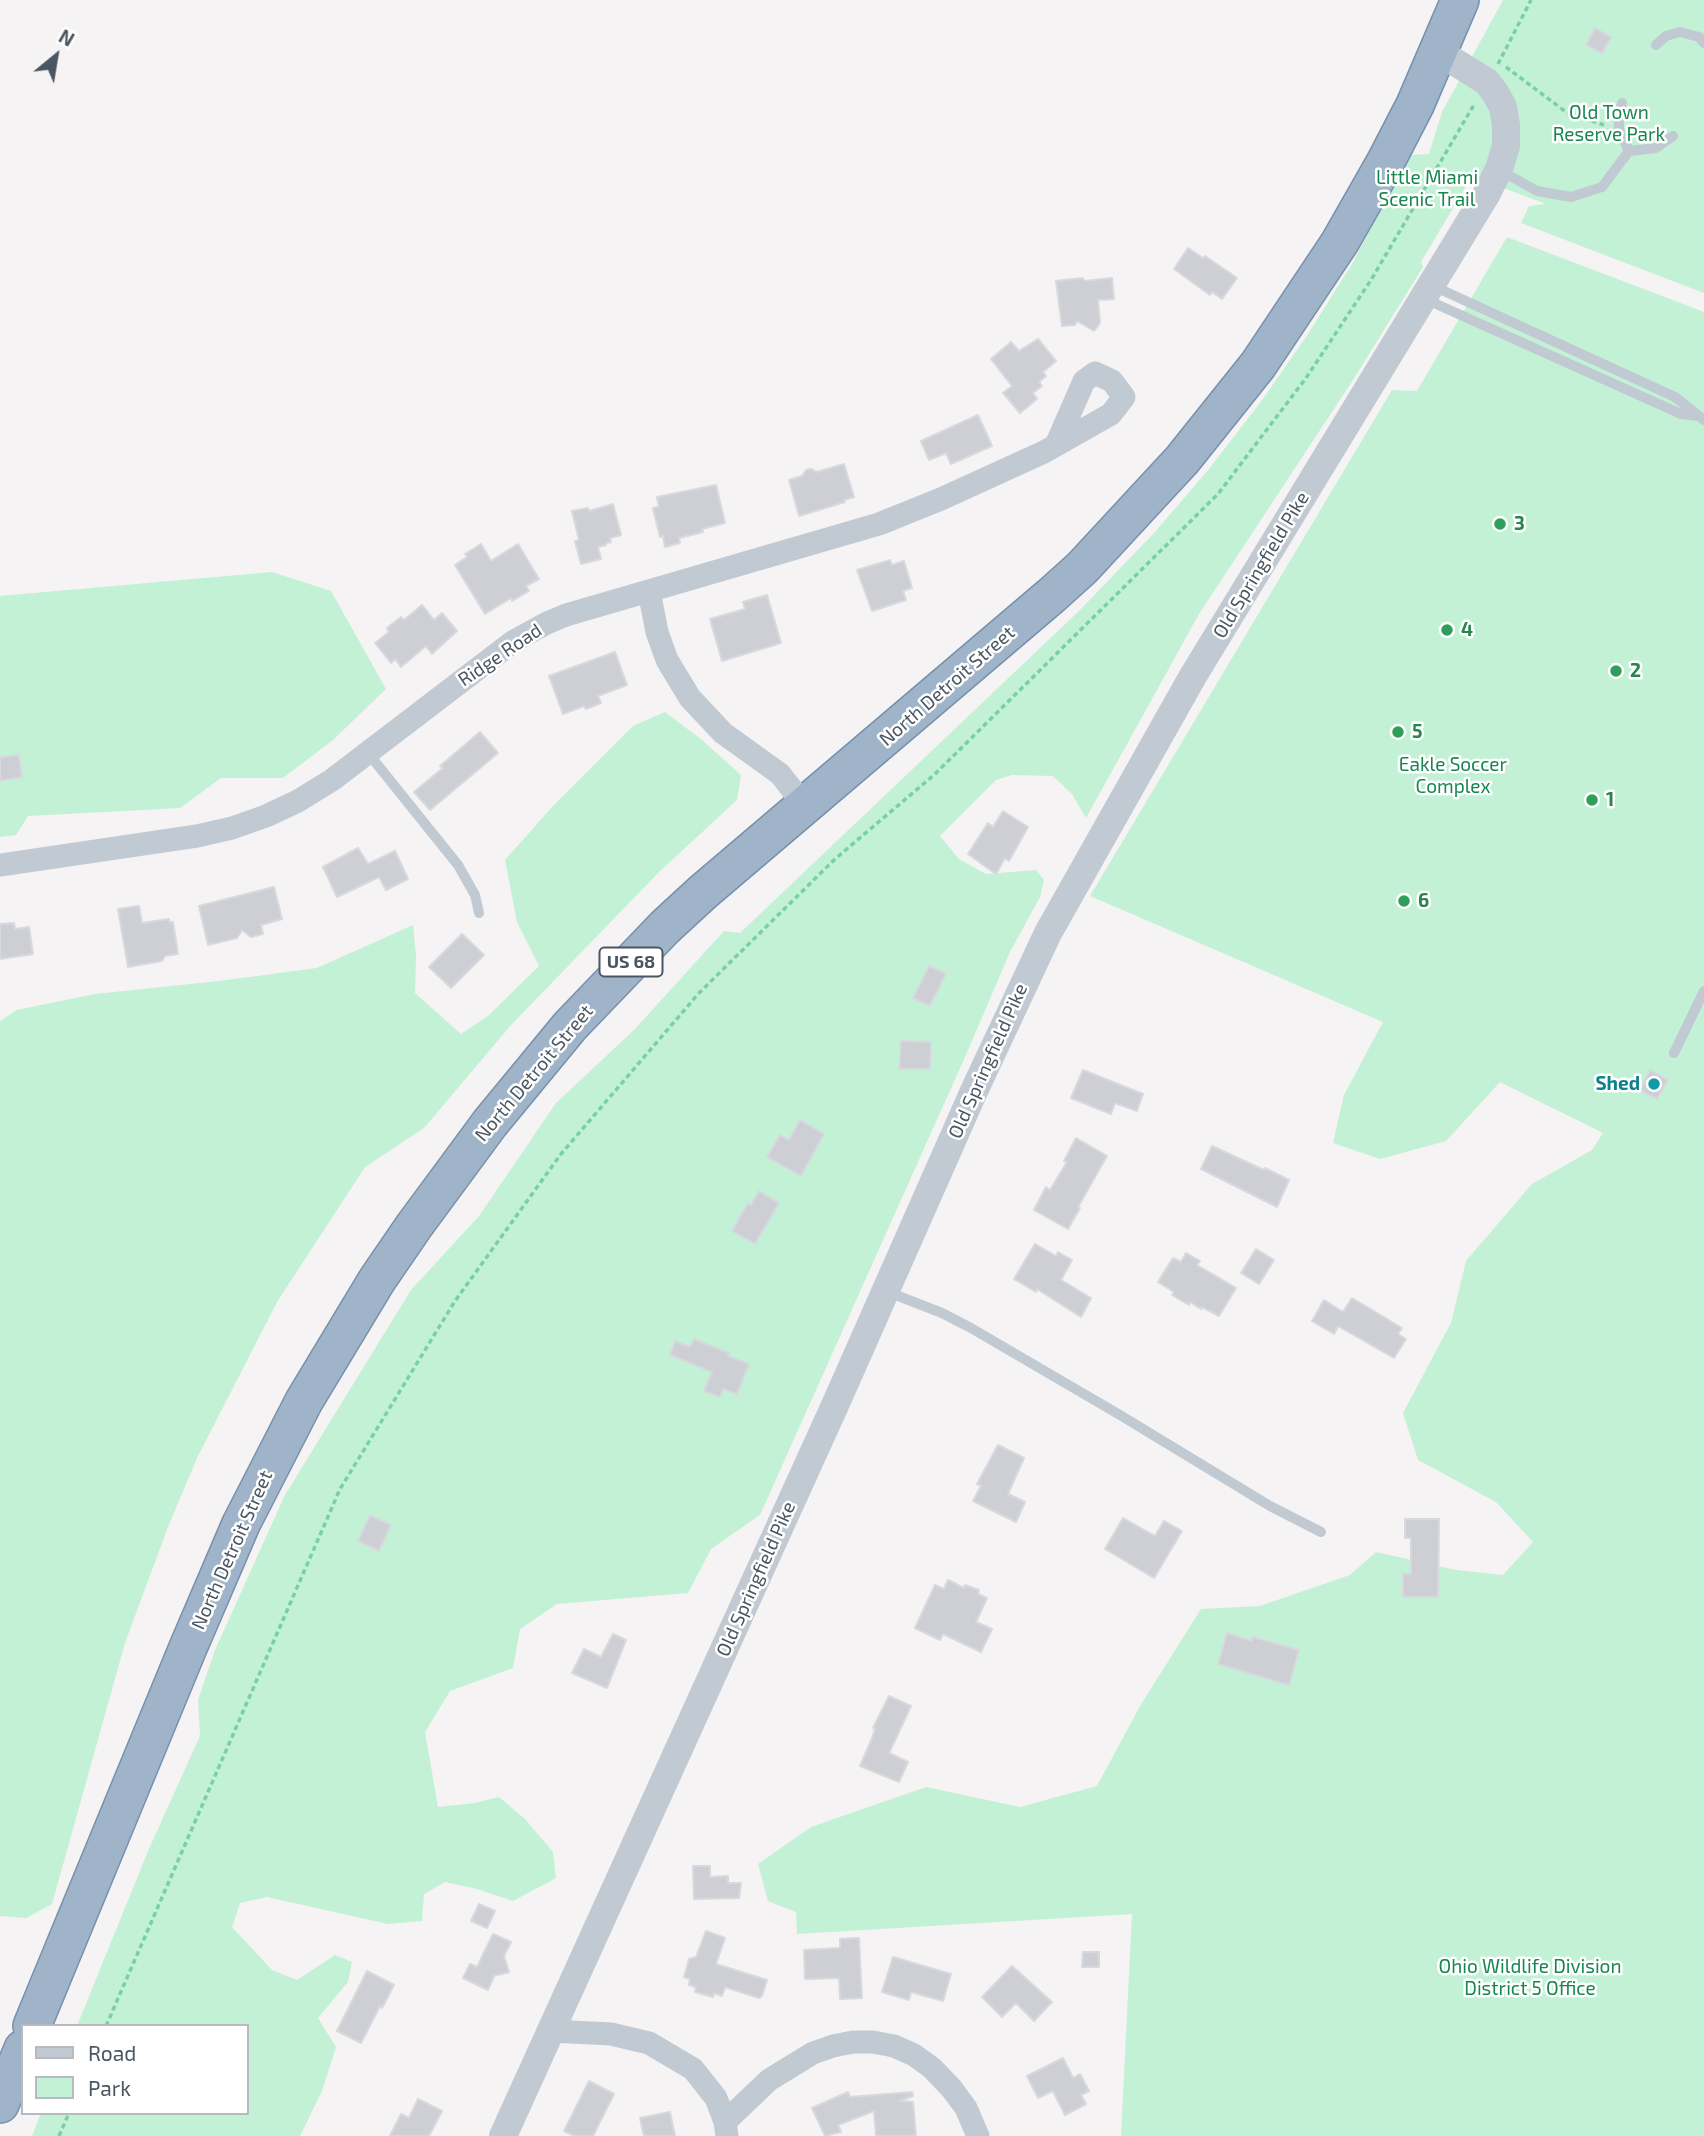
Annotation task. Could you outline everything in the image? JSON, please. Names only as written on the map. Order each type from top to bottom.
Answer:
[{"type":"highway","name":"US 68","points":[[1439,52],[1460,0]]},
{"type":"highway","name":"North Detroit Street","points":[[33,2024],[241,1524],[304,1401],[377,1280],[466,1155],[570,1026],[665,927],[1082,568],[1182,460],[1258,365],[1340,242],[1385,163],[1439,52]]},
{"type":"highway","points":[[0,2104],[12,2062]]},
{"type":"street","name":"Old Springfield Pike","points":[[503,2136],[974,1091],[1054,921],[1193,676],[1486,195],[1499,169],[1506,146],[1506,125],[1503,107],[1496,94],[1493,72],[1439,52]]},
{"type":"street","name":"Ridge Road","points":[[0,865],[197,836],[266,816],[298,801],[332,780],[514,641],[566,615],[878,524],[941,499],[1056,445]]},
{"type":"street","points":[[649,591],[655,624],[667,660],[690,698],[723,733],[780,774],[805,806]]},
{"type":"street","points":[[551,2031],[611,2034],[649,2042],[694,2069],[716,2098],[726,2129]]},
{"type":"street","points":[[726,2129],[755,2092],[790,2065],[833,2046],[873,2042],[894,2046],[914,2055],[932,2068],[966,2108],[978,2136]]},
{"type":"lane","points":[[1656,46],[1666,36],[1680,32],[1699,37],[1704,43]]},
{"type":"lane","points":[[1622,103],[1619,130],[1629,151]]},
{"type":"lane","points":[[1499,169],[1537,191],[1571,197],[1602,187],[1629,151],[1656,148],[1673,136]]},
{"type":"lane","points":[[1427,291],[1675,397],[1701,418]]},
{"type":"lane","points":[[368,753],[458,866],[475,895],[479,913]]},
{"type":"lane","points":[[1674,1053],[1704,991]]},
{"type":"lane","points":[[886,1291],[942,1313],[971,1328],[1270,1506],[1321,1532]]},
{"type":"path","points":[[107,2024],[340,1489],[455,1301],[561,1154],[699,993],[835,859],[934,775],[1218,494],[1306,378],[1371,280],[1493,72],[1531,0]]},
{"type":"path","points":[[1493,72],[1566,112],[1619,130]]},
{"type":"path","points":[[59,2136],[68,2115]]},
{"type":"green space","points":[[1503,0],[1704,0],[1704,293],[1521,223],[1529,206],[1546,204],[1472,176],[1421,262],[1423,267],[1351,383],[1199,614],[1086,818],[1072,794],[1053,776],[1012,775],[996,780],[940,836],[959,859],[986,874],[1036,870],[1044,880],[1040,897],[1010,952],[760,1515],[711,1549],[688,1593],[557,1604],[520,1629],[513,1668],[450,1691],[425,1732],[438,1807],[499,1797],[525,1819],[553,1852],[556,1878],[513,1901],[445,1882],[424,1894],[422,1921],[388,1924],[267,1897],[240,1903],[232,1927],[272,1970],[297,1980],[335,1955],[352,1962],[348,1982],[318,2018],[336,2047],[322,2091],[300,2136],[32,2136],[40,2115],[248,2115],[248,2024],[78,2024],[148,1851],[200,1736],[198,1700],[215,1650],[285,1495],[411,1290],[479,1216],[556,1103],[634,1030],[724,931],[740,933],[1080,610],[1155,532],[1209,469],[1260,403],[1308,334],[1352,264],[1410,155],[1429,154],[1442,112]]},
{"type":"green space","points":[[1507,237],[1704,312],[1704,2136],[1121,2136],[1132,1914],[797,1934],[796,1912],[768,1901],[758,1864],[811,1827],[926,1787],[1020,1807],[1097,1786],[1140,1706],[1201,1609],[1260,1606],[1350,1575],[1376,1552],[1456,1570],[1503,1575],[1533,1542],[1496,1502],[1418,1460],[1403,1413],[1451,1323],[1466,1261],[1532,1184],[1592,1150],[1603,1133],[1500,1082],[1446,1141],[1380,1159],[1333,1143],[1344,1095],[1383,1022],[1090,896],[1392,390],[1417,391]]},
{"type":"green space","points":[[272,572],[331,591],[386,689],[333,740],[283,778],[221,778],[180,808],[28,816],[16,835],[0,837],[0,596]]},
{"type":"green space","points":[[665,712],[741,775],[737,800],[659,872],[512,1024],[424,1128],[365,1167],[277,1302],[197,1458],[125,1643],[52,1904],[26,1918],[0,1916],[0,1021],[17,1010],[95,994],[317,968],[413,925],[415,993],[461,1034],[488,1016],[539,966],[517,922],[505,860],[553,806],[633,726]]},
{"type":"building","points":[[1595,28],[1611,37],[1602,53],[1586,45]]},
{"type":"building","points":[[1188,248],[1237,278],[1222,299],[1212,292],[1210,295],[1174,269]]},
{"type":"building","points":[[1082,278],[1085,281],[1112,278],[1114,299],[1098,300],[1100,323],[1094,331],[1077,321],[1075,325],[1062,326],[1056,281]]},
{"type":"building","points":[[1038,339],[1056,361],[1043,372],[1046,376],[1039,382],[1042,386],[1033,393],[1037,399],[1020,413],[1003,393],[1012,386],[991,359],[1011,342],[1019,351]]},
{"type":"building","points":[[978,415],[992,446],[951,464],[946,453],[929,460],[921,441]]},
{"type":"building","points":[[844,464],[854,497],[799,516],[789,480],[802,476],[806,470],[817,472]]},
{"type":"building","points":[[716,485],[725,523],[679,538],[680,543],[665,547],[653,508],[659,507],[657,497]]},
{"type":"building","points":[[613,504],[621,535],[610,538],[611,542],[598,547],[601,559],[581,564],[572,511],[588,508],[589,511]]},
{"type":"building","points":[[481,544],[491,561],[518,544],[539,579],[526,586],[529,591],[512,601],[511,598],[485,614],[455,565],[467,557],[465,554]]},
{"type":"building","points":[[890,560],[892,565],[904,561],[912,588],[903,591],[906,600],[872,611],[857,570]]},
{"type":"building","points":[[767,595],[781,643],[722,661],[710,619],[745,609],[743,602]]},
{"type":"building","points":[[422,605],[434,620],[442,613],[457,631],[432,654],[426,646],[401,667],[395,659],[391,663],[375,643],[389,632],[387,628],[401,617],[404,620]]},
{"type":"building","points":[[615,652],[627,685],[598,696],[601,703],[563,714],[549,676]]},
{"type":"building","points":[[480,732],[498,753],[430,810],[414,792]]},
{"type":"building","points":[[19,755],[22,777],[0,781],[0,757]]},
{"type":"building","points":[[1003,811],[1028,827],[1009,861],[1005,858],[996,874],[968,854],[988,823],[993,827]]},
{"type":"building","points":[[358,848],[368,864],[395,851],[408,879],[386,890],[379,877],[337,897],[323,867]]},
{"type":"building","points":[[274,887],[282,919],[261,925],[263,934],[251,937],[242,930],[237,938],[208,945],[199,906]]},
{"type":"building","points":[[139,906],[142,923],[169,919],[169,922],[173,922],[178,954],[165,956],[162,961],[128,967],[118,909]]},
{"type":"building","points":[[14,923],[15,929],[29,927],[33,954],[0,959],[0,924]]},
{"type":"building","points":[[462,934],[484,955],[451,988],[429,967]]},
{"type":"building","points":[[929,966],[946,974],[930,1006],[913,998]]},
{"type":"building","points":[[901,1041],[931,1042],[930,1069],[899,1069]]},
{"type":"building","points":[[1083,1070],[1143,1094],[1137,1111],[1115,1103],[1111,1114],[1071,1098]]},
{"type":"building","name":"Shed","points":[[1650,1070],[1668,1080],[1657,1099],[1640,1090]]},
{"type":"building","points":[[800,1120],[824,1134],[801,1176],[767,1157],[780,1135],[789,1140]]},
{"type":"building","points":[[1076,1138],[1107,1156],[1068,1229],[1034,1210],[1046,1187],[1050,1190],[1067,1162],[1064,1161]]},
{"type":"building","points":[[1212,1146],[1289,1180],[1277,1207],[1201,1169]]},
{"type":"building","points":[[759,1191],[779,1203],[755,1244],[732,1231],[748,1203],[751,1205]]},
{"type":"building","points":[[1035,1244],[1056,1256],[1058,1252],[1072,1260],[1061,1280],[1091,1298],[1081,1317],[1037,1289],[1036,1292],[1014,1279]]},
{"type":"building","points":[[1256,1249],[1274,1260],[1259,1284],[1241,1273]]},
{"type":"building","points":[[1186,1253],[1200,1261],[1197,1265],[1236,1288],[1219,1316],[1190,1302],[1189,1305],[1158,1282],[1173,1258],[1181,1262]]},
{"type":"building","points":[[1352,1298],[1402,1328],[1398,1334],[1406,1339],[1394,1358],[1338,1326],[1334,1334],[1312,1321],[1324,1300],[1343,1312]]},
{"type":"building","points":[[694,1339],[749,1364],[737,1394],[723,1389],[720,1397],[704,1391],[712,1372],[670,1355],[675,1341],[690,1347]]},
{"type":"building","points":[[998,1445],[1024,1458],[1008,1494],[1025,1502],[1016,1522],[973,1501],[981,1486],[977,1484]]},
{"type":"building","points":[[370,1515],[391,1525],[379,1551],[358,1541]]},
{"type":"building","points":[[1123,1518],[1155,1536],[1164,1521],[1182,1531],[1154,1578],[1105,1549]]},
{"type":"building","points":[[1405,1519],[1439,1519],[1438,1597],[1403,1597],[1403,1574],[1411,1574],[1411,1538],[1405,1538]]},
{"type":"building","points":[[948,1580],[964,1588],[965,1585],[979,1590],[978,1594],[987,1598],[976,1622],[992,1629],[981,1652],[943,1634],[940,1640],[915,1628],[935,1585],[944,1589]]},
{"type":"building","points":[[1227,1633],[1299,1650],[1289,1685],[1218,1664]]},
{"type":"building","points":[[613,1634],[626,1640],[607,1688],[572,1673],[584,1649],[601,1657]]},
{"type":"building","points":[[889,1696],[911,1706],[889,1753],[908,1762],[899,1782],[860,1766],[873,1736],[873,1728]]},
{"type":"building","points":[[693,1866],[710,1866],[710,1877],[728,1876],[728,1883],[741,1883],[739,1898],[694,1899]]},
{"type":"building","points":[[479,1904],[495,1911],[487,1928],[471,1921]]},
{"type":"building","points":[[706,1931],[725,1938],[716,1964],[767,1980],[762,1996],[759,1998],[725,1987],[722,1996],[714,1993],[713,1997],[695,1992],[696,1987],[689,1985],[690,1979],[684,1977],[689,1959],[696,1957]]},
{"type":"building","points":[[493,1934],[511,1942],[504,1956],[509,1972],[494,1976],[488,1990],[463,1978],[470,1964],[477,1967]]},
{"type":"building","points":[[859,1938],[862,1998],[840,1999],[839,1978],[805,1979],[804,1950],[840,1948],[840,1939]]},
{"type":"building","points":[[1083,1952],[1099,1952],[1099,1967],[1082,1967]]},
{"type":"building","points":[[893,1957],[951,1974],[943,2001],[911,1992],[909,2000],[882,1992]]},
{"type":"building","points":[[1012,1966],[1052,2002],[1034,2021],[1016,2003],[1002,2017],[982,1997]]},
{"type":"building","points":[[367,1971],[394,1985],[361,2043],[337,2031]]},
{"type":"building","points":[[1063,2058],[1073,2078],[1080,2074],[1089,2091],[1081,2095],[1086,2104],[1065,2115],[1053,2091],[1038,2098],[1027,2076]]},
{"type":"building","points":[[589,2081],[614,2094],[593,2136],[574,2136],[564,2131]]},
{"type":"building","points":[[848,2092],[850,2097],[912,2092],[913,2096],[899,2101],[913,2102],[916,2136],[876,2136],[874,2111],[838,2125],[841,2132],[825,2136],[812,2108]]},
{"type":"building","points":[[418,2099],[442,2111],[429,2136],[390,2136],[401,2114],[409,2118]]},
{"type":"building","points":[[670,2112],[675,2136],[644,2136],[640,2118]]},
{"type":"place","name":"3","points":[[1500,524]]},
{"type":"place","name":"4","points":[[1447,630]]},
{"type":"place","name":"2","points":[[1616,671]]},
{"type":"place","name":"5","points":[[1398,732]]},
{"type":"place","name":"1","points":[[1592,800]]},
{"type":"place","name":"6","points":[[1404,901]]},
{"type":"place","name":"Shed","points":[[1654,1084]]},
{"type":"park label","name":"Old Town Reserve Park","points":[[1609,124]]},
{"type":"park label","name":"Little Miami Scenic Trail","points":[[1427,189]]},
{"type":"park label","name":"Eakle Soccer Complex","points":[[1453,776]]},
{"type":"park label","name":"Ohio Wildlife Division District 5 Office","points":[[1530,1978]]}]
